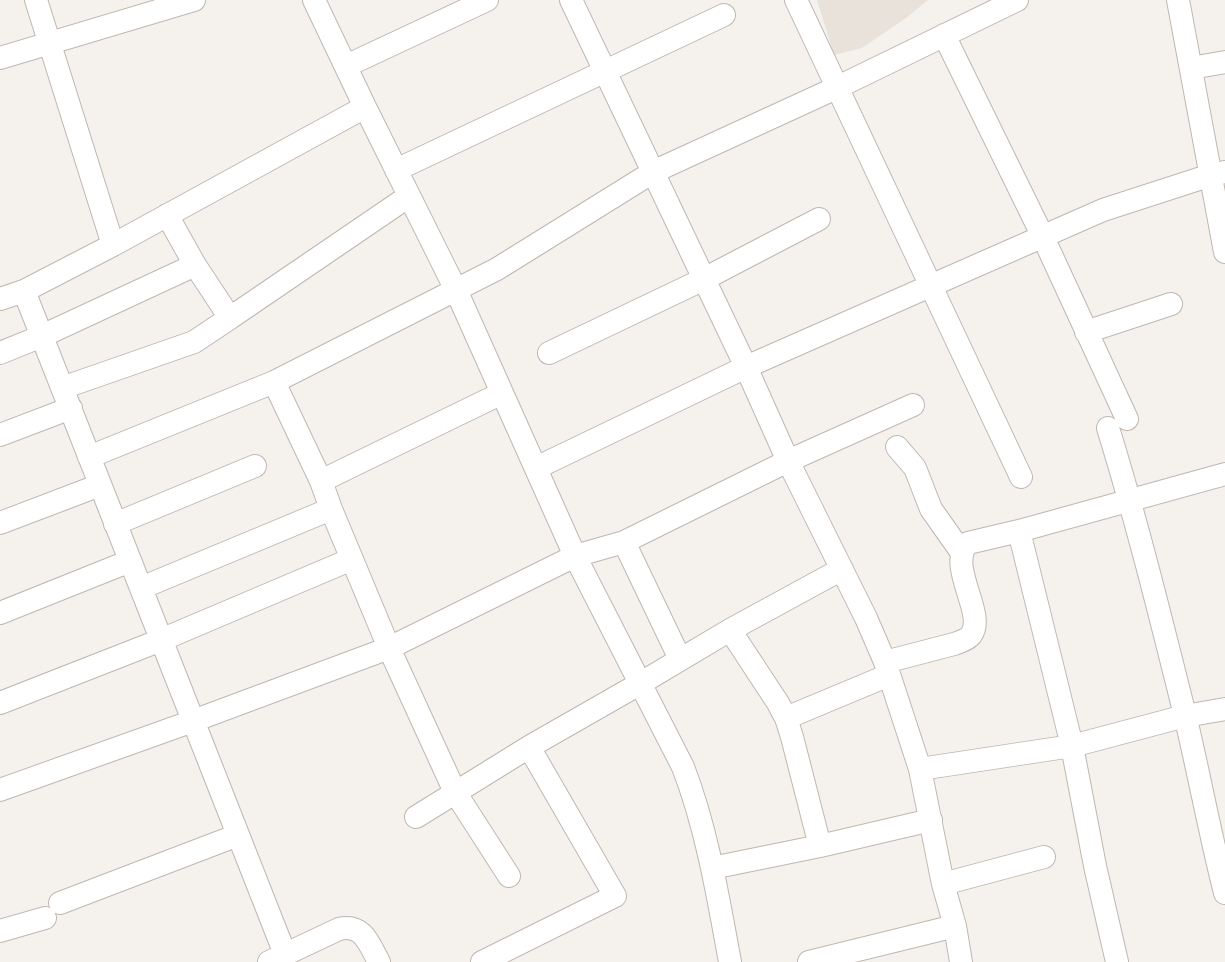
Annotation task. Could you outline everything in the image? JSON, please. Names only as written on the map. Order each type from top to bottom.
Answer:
[{"type":"street","points":[[36,0],[113,245]]},
{"type":"street","points":[[0,58],[194,0]]},
{"type":"street","points":[[314,0],[456,290],[575,556],[683,767],[691,789],[712,868],[730,962]]},
{"type":"street","points":[[346,66],[487,0]]},
{"type":"street","points":[[571,0],[746,366],[788,461],[842,569],[887,669],[920,769],[943,884],[955,926],[961,962]]},
{"type":"street","points":[[796,0],[1021,476]]},
{"type":"street","points":[[89,457],[274,382],[497,269],[652,172],[836,88],[1017,0]]},
{"type":"street","points":[[1178,0],[1191,68],[1218,174],[1225,252]]},
{"type":"street","points":[[396,170],[724,15]]},
{"type":"street","points":[[944,35],[1043,237],[1086,332],[1117,424],[1129,501],[1185,716],[1225,893]]},
{"type":"street","points":[[1191,68],[1225,62]]},
{"type":"street","points":[[0,299],[24,291],[113,245],[365,107]]},
{"type":"street","points":[[536,468],[746,366],[1103,210],[1218,174]]},
{"type":"street","points":[[0,435],[66,398],[194,342],[409,196]]},
{"type":"street","points":[[167,215],[195,265],[230,318]]},
{"type":"street","points":[[549,353],[704,279],[819,219]]},
{"type":"street","points":[[0,353],[42,336],[195,265]]},
{"type":"street","points":[[24,291],[238,835],[277,958],[339,930],[350,928],[362,934],[379,962]]},
{"type":"street","points":[[1086,332],[1171,304]]},
{"type":"street","points":[[274,382],[321,481],[331,510],[388,648],[455,792],[509,876]]},
{"type":"street","points":[[321,481],[502,393]]},
{"type":"street","points":[[2,784],[193,721],[388,648],[575,556],[624,542],[788,461],[913,405]]},
{"type":"street","points":[[786,718],[887,669],[954,644],[972,634],[974,615],[963,574],[962,553],[931,509],[915,468],[897,446]]},
{"type":"street","points":[[116,524],[255,466]]},
{"type":"street","points":[[962,553],[968,543],[1019,531],[1225,474]]},
{"type":"street","points":[[0,523],[100,485]]},
{"type":"street","points":[[141,588],[331,510]]},
{"type":"street","points":[[1019,531],[1072,746],[1117,962]]},
{"type":"street","points":[[624,542],[680,659]]},
{"type":"street","points":[[0,702],[161,640],[352,559]]},
{"type":"street","points":[[0,613],[130,561]]},
{"type":"street","points":[[416,817],[529,747],[680,659],[842,569]]},
{"type":"street","points":[[730,630],[786,718],[820,846]]},
{"type":"street","points":[[920,769],[1072,746],[1185,716],[1225,709]]},
{"type":"street","points":[[482,962],[614,896],[529,747]]},
{"type":"street","points":[[712,868],[820,846],[931,820]]},
{"type":"street","points":[[0,931],[238,835]]},
{"type":"street","points":[[943,884],[1044,857]]},
{"type":"street","points":[[809,962],[955,926]]},
{"type":"shaded area","points":[[817,0],[928,0],[906,18],[862,48],[834,55]]}]
